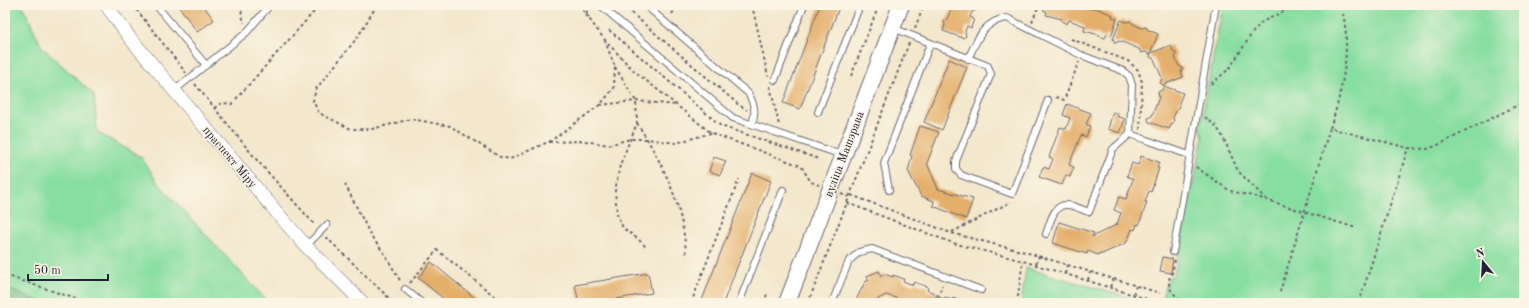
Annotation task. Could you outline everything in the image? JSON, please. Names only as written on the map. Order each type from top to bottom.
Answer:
[{"type":"street","name":"праспект Міру","points":[[106,5],[130,38],[274,209],[306,246],[363,303]]},
{"type":"street","name":"вуліца Машэрава","points":[[787,303],[901,5]]},
{"type":"lane","points":[[156,5],[206,65]]},
{"type":"lane","points":[[175,90],[246,33],[270,5]]},
{"type":"lane","points":[[600,5],[733,118],[844,155]]},
{"type":"lane","points":[[645,5],[748,93],[754,103],[755,115],[752,124]]},
{"type":"lane","points":[[775,80],[804,5]]},
{"type":"lane","points":[[818,112],[860,5]]},
{"type":"lane","points":[[1173,252],[1216,5]]},
{"type":"lane","points":[[968,59],[986,26],[1007,18],[1081,54],[1123,71],[1129,76],[1132,85],[1130,134],[1113,149],[1089,212],[1067,205],[1059,206],[1054,212],[1046,234]]},
{"type":"lane","points":[[893,28],[988,66],[991,74],[956,161],[956,168],[961,175],[1012,194],[1048,100]]},
{"type":"lane","points":[[889,190],[884,163],[930,44]]},
{"type":"lane","points":[[1130,134],[1189,155]]},
{"type":"lane","points":[[739,303],[783,190]]},
{"type":"lane","points":[[306,246],[327,226]]},
{"type":"lane","points":[[832,303],[849,261],[859,252],[872,249],[981,290]]},
{"type":"lane","points":[[405,289],[422,303]]},
{"type":"path","points":[[133,5],[214,108],[292,201],[321,232],[394,303]]},
{"type":"path","points":[[240,5],[246,33]]},
{"type":"path","points":[[236,99],[320,5]]},
{"type":"path","points":[[378,5],[358,38],[316,89],[313,101],[319,113],[351,129],[372,129],[411,119],[450,126],[500,157],[510,159],[548,142],[600,105],[614,88],[615,67]]},
{"type":"path","points":[[579,5],[604,39],[632,69],[711,133],[801,166],[811,182]]},
{"type":"path","points":[[584,5],[590,20]]},
{"type":"path","points":[[622,5],[739,105],[755,115]]},
{"type":"path","points":[[672,14],[678,5]]},
{"type":"path","points":[[752,5],[768,78]]},
{"type":"path","points":[[851,76],[879,5]]},
{"type":"path","points":[[808,303],[924,5]]},
{"type":"path","points":[[1032,23],[1039,5]]},
{"type":"path","points":[[1200,92],[1229,70],[1253,32],[1262,22],[1297,5]]},
{"type":"path","points":[[1280,292],[1306,212],[1341,91],[1346,29],[1342,14]]},
{"type":"path","points":[[604,39],[615,67],[636,101],[637,123],[620,165],[615,191],[617,214],[622,228],[638,239],[647,248]]},
{"type":"path","points":[[770,85],[781,134]]},
{"type":"path","points":[[600,105],[636,101],[678,106]]},
{"type":"path","points":[[1330,128],[1408,148],[1427,149],[1436,146],[1524,102]]},
{"type":"path","points":[[214,108],[222,103],[233,104]]},
{"type":"path","points":[[1197,111],[1216,126],[1223,137],[1238,170],[1266,200]]},
{"type":"path","points":[[637,123],[655,151],[673,189],[684,233],[686,254]]},
{"type":"path","points":[[548,142],[585,141],[608,145],[631,139],[647,139],[676,143],[711,133]]},
{"type":"path","points":[[1359,303],[1408,148]]},
{"type":"path","points":[[1188,162],[1230,191],[1266,200],[1356,228]]},
{"type":"path","points":[[691,303],[739,179]]},
{"type":"path","points":[[345,184],[371,236],[384,253],[405,289],[437,250],[503,303]]},
{"type":"path","points":[[850,195],[951,233],[1039,256],[1160,293]]},
{"type":"path","points":[[847,203],[953,243],[1023,261],[1157,302]]},
{"type":"path","points":[[1173,252],[1175,258],[1172,274],[1168,284],[1169,288],[1183,303]]},
{"type":"path","points":[[1036,265],[1039,256]]},
{"type":"path","points":[[1017,303],[1023,261]]},
{"type":"path","points":[[1065,274],[1068,265]]},
{"type":"path","points":[[1088,280],[1090,272]]},
{"type":"path","points":[[5,275],[88,303]]},
{"type":"path","points":[[1110,287],[1113,278]]},
{"type":"path","points":[[936,303],[942,285]]},
{"type":"path","points":[[1133,294],[1136,286]]},
{"type":"path","points":[[764,303],[767,294]]},
{"type":"green space","points":[[5,5],[22,5],[42,47],[94,95],[97,132],[141,157],[158,183],[269,303],[44,303],[5,288]]},
{"type":"green space","points":[[1223,5],[1524,5],[1524,303],[1160,303],[1169,277],[1174,275],[1203,137],[1200,127]]},
{"type":"green space","points":[[1026,268],[1148,303],[1021,303]]},
{"type":"green space","points":[[5,288],[44,303],[5,303]]},
{"type":"building","points":[[178,5],[203,5],[214,20],[197,32]]},
{"type":"building","points":[[820,5],[840,5],[800,109],[783,103]]},
{"type":"building","points":[[950,5],[975,6],[976,10],[972,12],[970,17],[974,19],[971,28],[967,26],[965,31],[966,36],[963,38],[943,31],[945,25],[944,21],[947,19],[951,10]]},
{"type":"building","points":[[1045,5],[1081,5],[1092,9],[1093,7],[1113,15],[1112,17],[1117,19],[1111,36],[1107,34],[1105,38],[1099,36],[1100,35],[1084,31],[1085,26],[1069,20],[1067,24],[1061,21],[1062,19],[1046,15],[1047,12],[1043,10]]},
{"type":"building","points":[[1121,20],[1126,22],[1130,21],[1142,28],[1146,27],[1148,30],[1158,34],[1150,54],[1145,52],[1141,53],[1139,49],[1120,41],[1115,43],[1113,39]]},
{"type":"building","points":[[1171,45],[1173,51],[1176,53],[1175,57],[1179,66],[1183,68],[1181,72],[1183,77],[1163,85],[1160,83],[1162,78],[1154,59],[1150,57],[1151,53]]},
{"type":"building","points":[[949,59],[967,67],[942,130],[924,122]]},
{"type":"building","points":[[1164,86],[1183,93],[1179,103],[1180,107],[1177,109],[1173,118],[1174,122],[1169,129],[1149,122],[1148,118],[1152,116],[1159,97],[1158,92],[1162,90]]},
{"type":"building","points":[[1067,104],[1091,113],[1086,124],[1090,126],[1086,137],[1081,135],[1069,165],[1074,167],[1070,177],[1066,175],[1062,185],[1039,177],[1043,167],[1049,169],[1053,159],[1049,157],[1060,127],[1066,129],[1070,118],[1063,115]]},
{"type":"building","points":[[1113,112],[1118,114],[1117,116],[1125,119],[1120,133],[1108,129]]},
{"type":"building","points":[[920,126],[939,132],[927,163],[938,189],[973,199],[966,219],[933,206],[934,201],[921,196],[908,171],[912,156],[910,155]]},
{"type":"building","points":[[1141,156],[1159,162],[1157,168],[1159,168],[1151,192],[1149,191],[1145,202],[1147,202],[1139,225],[1137,224],[1135,230],[1132,229],[1126,243],[1102,254],[1099,253],[1098,255],[1088,251],[1087,254],[1053,243],[1059,222],[1094,233],[1092,237],[1118,224],[1121,213],[1114,210],[1119,197],[1126,199],[1133,179],[1127,176],[1132,163],[1138,165]]},
{"type":"building","points":[[714,157],[726,161],[720,175],[709,171]]},
{"type":"building","points":[[752,173],[771,181],[723,303],[709,303],[702,300]]},
{"type":"building","points":[[1163,257],[1173,259],[1171,273],[1160,271]]},
{"type":"building","points":[[431,262],[481,303],[449,303],[418,278]]},
{"type":"building","points":[[879,271],[881,276],[884,274],[893,277],[893,275],[904,279],[903,281],[913,285],[914,282],[928,287],[927,290],[937,294],[933,303],[900,303],[896,300],[897,298],[886,295],[878,299],[877,303],[855,302],[865,282],[869,280],[867,276]]},
{"type":"building","points":[[648,273],[652,293],[591,303],[579,303],[575,285]]},
{"type":"building","points":[[939,297],[950,299],[951,302],[953,298],[961,301],[961,303],[937,303]]}]
